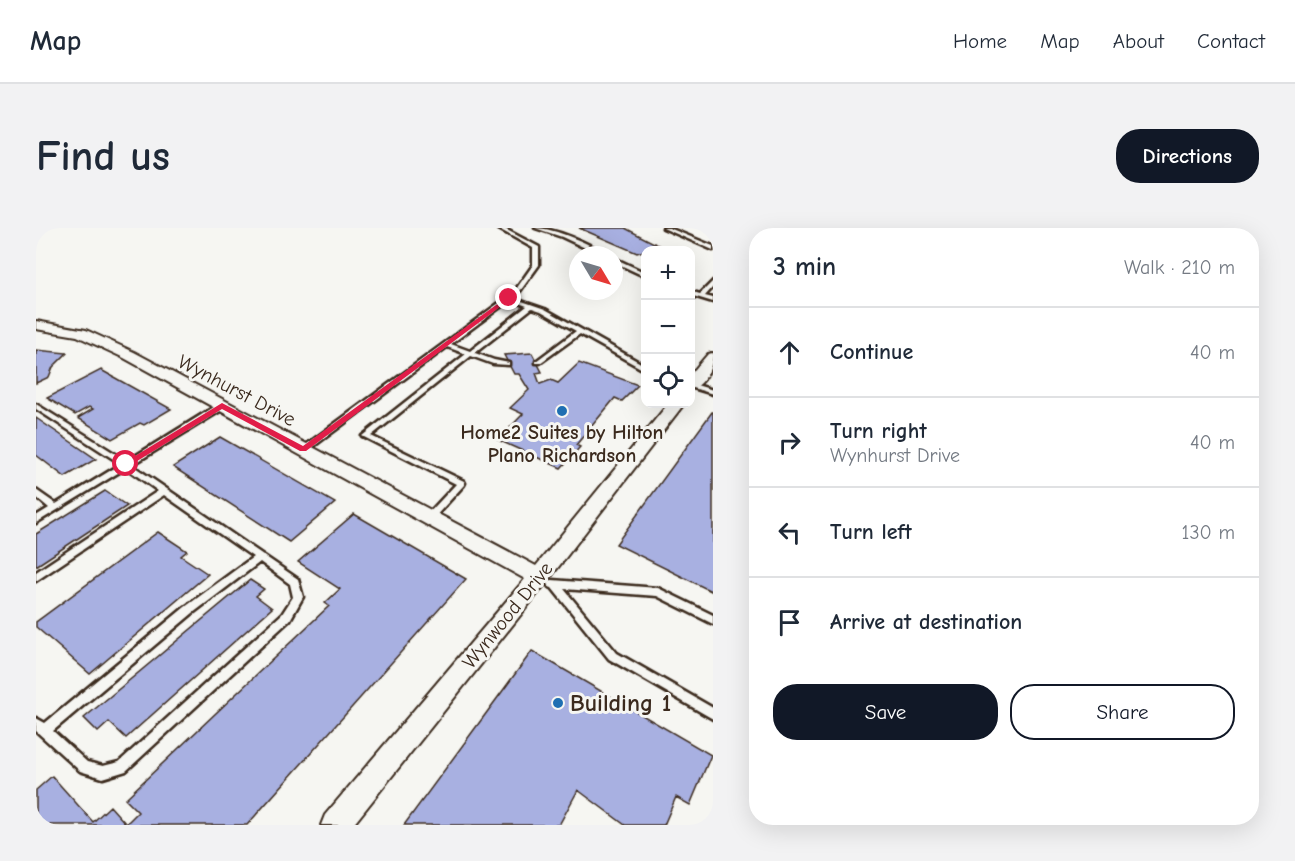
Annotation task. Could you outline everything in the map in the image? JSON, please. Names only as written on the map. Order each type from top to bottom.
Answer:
[{"type":"street","name":"Wynhurst Drive","points":[[36,325],[81,333],[129,355],[547,581]]},
{"type":"street","points":[[695,380],[713,357]]},
{"type":"street","name":"Wynwood Drive","points":[[335,825],[547,581],[673,408]]},
{"type":"lane","points":[[303,450],[516,293],[536,265],[536,247],[499,228]]},
{"type":"lane","points":[[537,228],[564,236],[585,246]]},
{"type":"lane","points":[[665,228],[713,248]]},
{"type":"lane","points":[[623,264],[641,273]]},
{"type":"lane","points":[[701,297],[713,283]]},
{"type":"lane","points":[[695,295],[713,300]]},
{"type":"lane","points":[[509,298],[543,310],[641,367]]},
{"type":"lane","points":[[429,518],[461,483],[366,436],[531,306]]},
{"type":"lane","points":[[538,362],[552,354],[580,331]]},
{"type":"lane","points":[[447,345],[507,364]]},
{"type":"lane","points":[[695,386],[713,392]]},
{"type":"lane","points":[[36,406],[126,464],[295,582],[298,597],[286,617],[122,767],[103,772],[84,767],[40,727],[259,558]]},
{"type":"lane","points":[[36,520],[222,406]]},
{"type":"lane","points":[[36,577],[164,491]]},
{"type":"lane","points":[[36,493],[55,508]]},
{"type":"lane","points":[[547,581],[658,592],[713,620]]},
{"type":"lane","points":[[547,581],[613,656],[713,714]]},
{"type":"building","points":[[579,228],[625,228],[660,246],[641,246],[641,252],[637,253]]},
{"type":"building","points":[[36,350],[67,353],[53,367],[49,377],[36,383]]},
{"type":"building","name":"Home2 Suites by Hilton Plano Richardson","points":[[532,353],[542,372],[536,373],[540,384],[551,380],[558,383],[579,363],[638,385],[622,401],[615,398],[576,445],[580,447],[561,468],[498,440],[523,414],[510,408],[529,390],[519,374],[514,374],[504,355]]},
{"type":"building","points":[[101,370],[171,409],[144,425],[140,423],[112,439],[78,418],[93,409],[89,407],[75,415],[47,398]]},
{"type":"building","points":[[713,412],[713,592],[616,544]]},
{"type":"building","points":[[36,418],[96,459],[65,477],[36,455]]},
{"type":"building","points":[[220,437],[335,503],[289,542],[173,467]]},
{"type":"building","points":[[105,491],[127,506],[36,566],[36,534]]},
{"type":"building","points":[[354,514],[466,579],[247,825],[36,825],[36,790],[52,776],[93,822],[110,806],[126,824],[138,812],[125,799],[329,606],[325,603],[340,589],[298,562]]},
{"type":"building","points":[[158,532],[187,551],[181,556],[208,574],[90,674],[36,627],[36,622]]},
{"type":"building","points":[[250,580],[264,589],[256,596],[272,608],[126,738],[109,722],[98,732],[84,718]]},
{"type":"building","name":"Building 1","points":[[532,651],[711,755],[690,805],[676,797],[664,825],[625,825],[578,790],[559,825],[404,825]]},
{"type":"place","name":"Home2 Suites by Hilton Plano Richardson","points":[[562,411]]},
{"type":"place","name":"Building 1","points":[[558,703]]},
{"type":"route","points":[[126,464],[222,406],[303,450],[509,298]]}]
